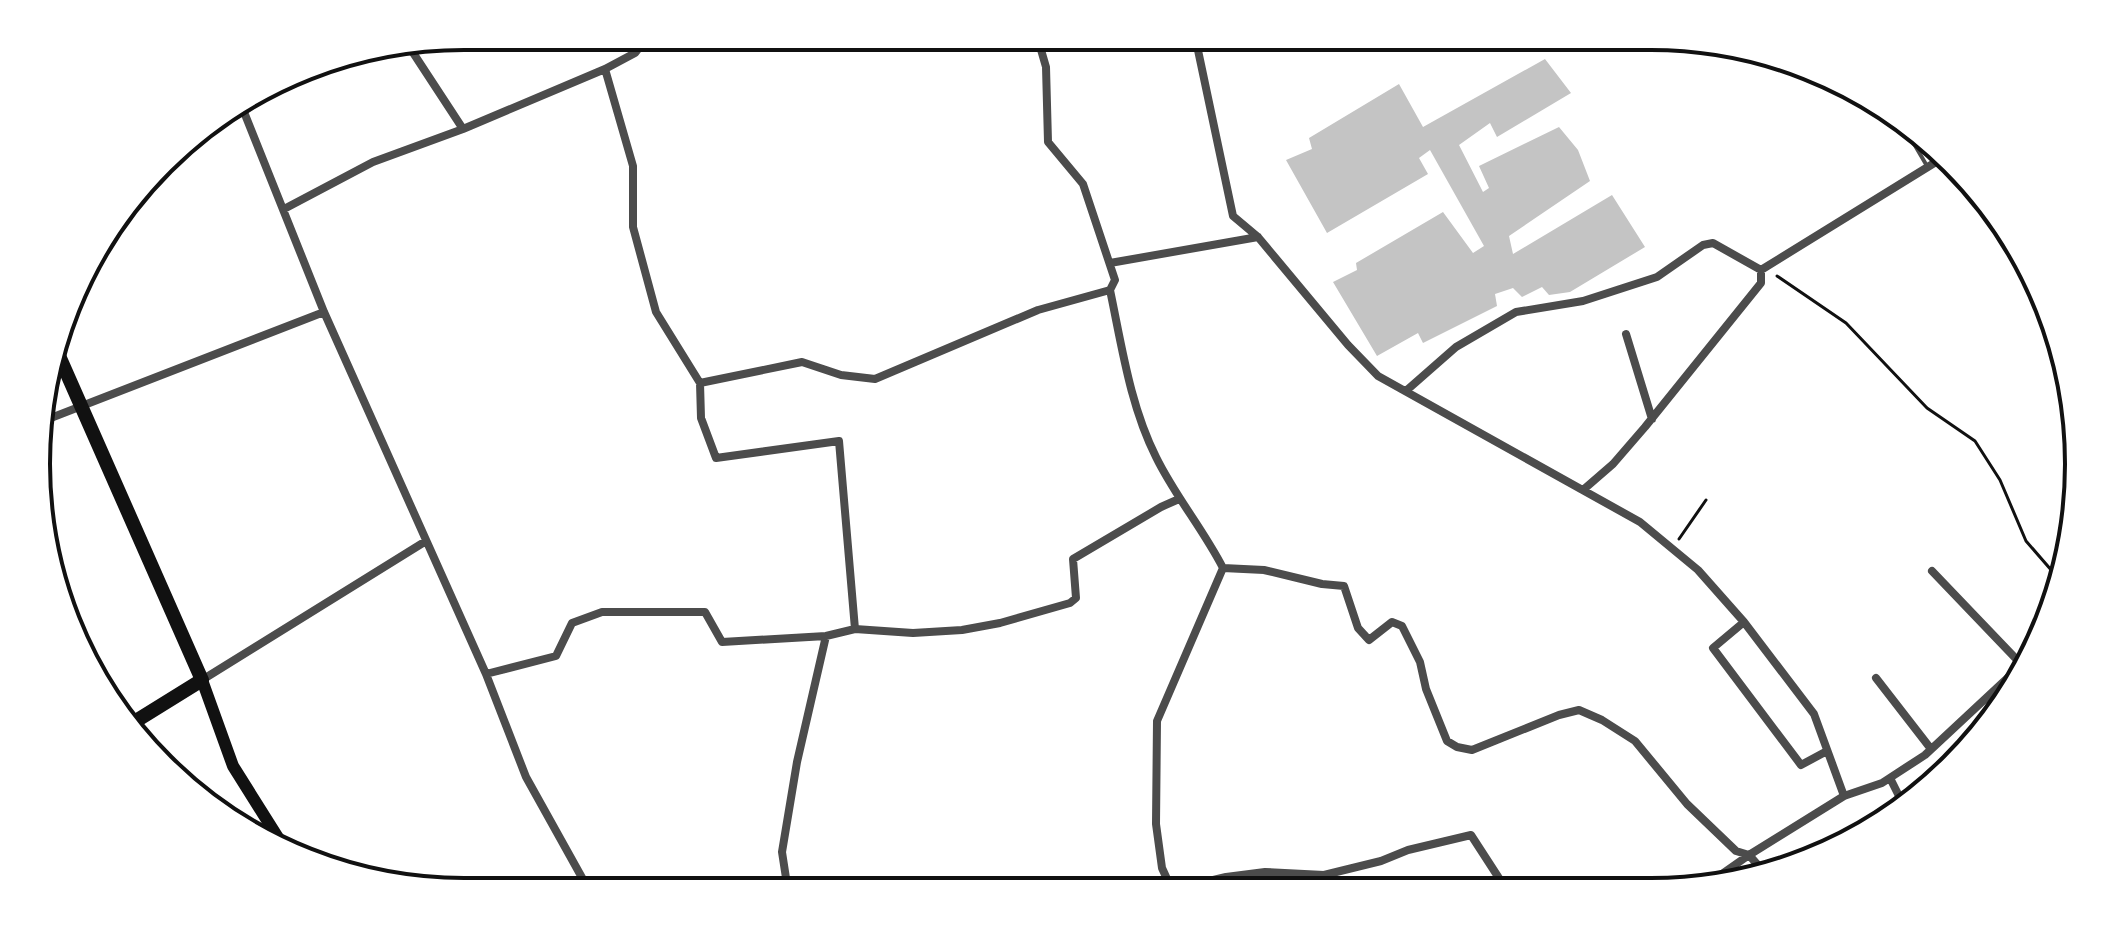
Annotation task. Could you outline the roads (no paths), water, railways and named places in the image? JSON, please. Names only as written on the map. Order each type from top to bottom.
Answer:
[{"type":"highway","points":[[63,363],[202,680],[139,719]]},
{"type":"main road","points":[[202,680],[233,766],[274,832]]},
{"type":"street","points":[[284,209],[373,162],[463,129],[605,69],[637,50]]},
{"type":"street","points":[[1041,50],[1046,67],[1048,142],[1083,184],[1110,263],[1115,280],[1110,290],[1135,409],[1179,499],[1206,535],[1223,568]]},
{"type":"street","points":[[1198,50],[1233,216],[1258,237],[1348,345],[1378,376],[1640,522],[1698,570],[1744,622],[1814,714],[1844,796]]},
{"type":"street","points":[[414,54],[463,129]]},
{"type":"street","points":[[605,69],[633,166],[633,227],[656,312],[700,383],[701,418],[716,458],[839,441],[855,629]]},
{"type":"street","points":[[245,113],[324,312],[486,674],[526,777],[582,878]]},
{"type":"street","points":[[1407,390],[1456,347],[1516,312],[1583,301],[1657,277],[1703,245],[1713,243],[1761,270],[1934,162]]},
{"type":"street","points":[[1110,263],[1258,237]]},
{"type":"street","points":[[1583,490],[1613,464],[1652,419],[1761,283],[1761,273]]},
{"type":"street","points":[[700,383],[802,362],[841,375],[875,379],[1038,310],[1110,290]]},
{"type":"street","points":[[53,417],[324,312]]},
{"type":"street","points":[[1626,334],[1652,419]]},
{"type":"street","points":[[486,674],[556,656],[572,623],[602,612],[705,612],[722,642],[826,636],[855,629],[913,633],[962,630],[1000,623],[1070,603],[1076,598],[1073,559],[1179,499]]},
{"type":"street","points":[[202,680],[426,541]]},
{"type":"street","points":[[1223,568],[1264,570],[1344,586],[1358,628],[1369,640],[1392,622],[1402,626],[1420,662],[1426,689],[1447,741],[1457,747],[1472,750],[1579,710],[1602,720],[1635,741],[1687,804],[1736,851],[1749,855],[1757,864]]},
{"type":"street","points":[[1167,878],[1162,868],[1156,824],[1157,721],[1223,568]]},
{"type":"street","points":[[1932,571],[2018,655]]},
{"type":"street","points":[[1744,622],[1713,648],[1801,765],[1827,751]]},
{"type":"street","points":[[786,878],[782,852],[797,762],[826,636]]},
{"type":"street","points":[[1876,678],[1931,749]]},
{"type":"street","points":[[1726,871],[1844,796],[1890,778],[1931,749],[2002,683]]},
{"type":"street","points":[[1890,778],[1899,795]]},
{"type":"street","points":[[1234,878],[1265,872],[1324,875],[1471,835],[1499,878]]},
{"type":"lane","points":[[1915,146],[1927,166]]}]
